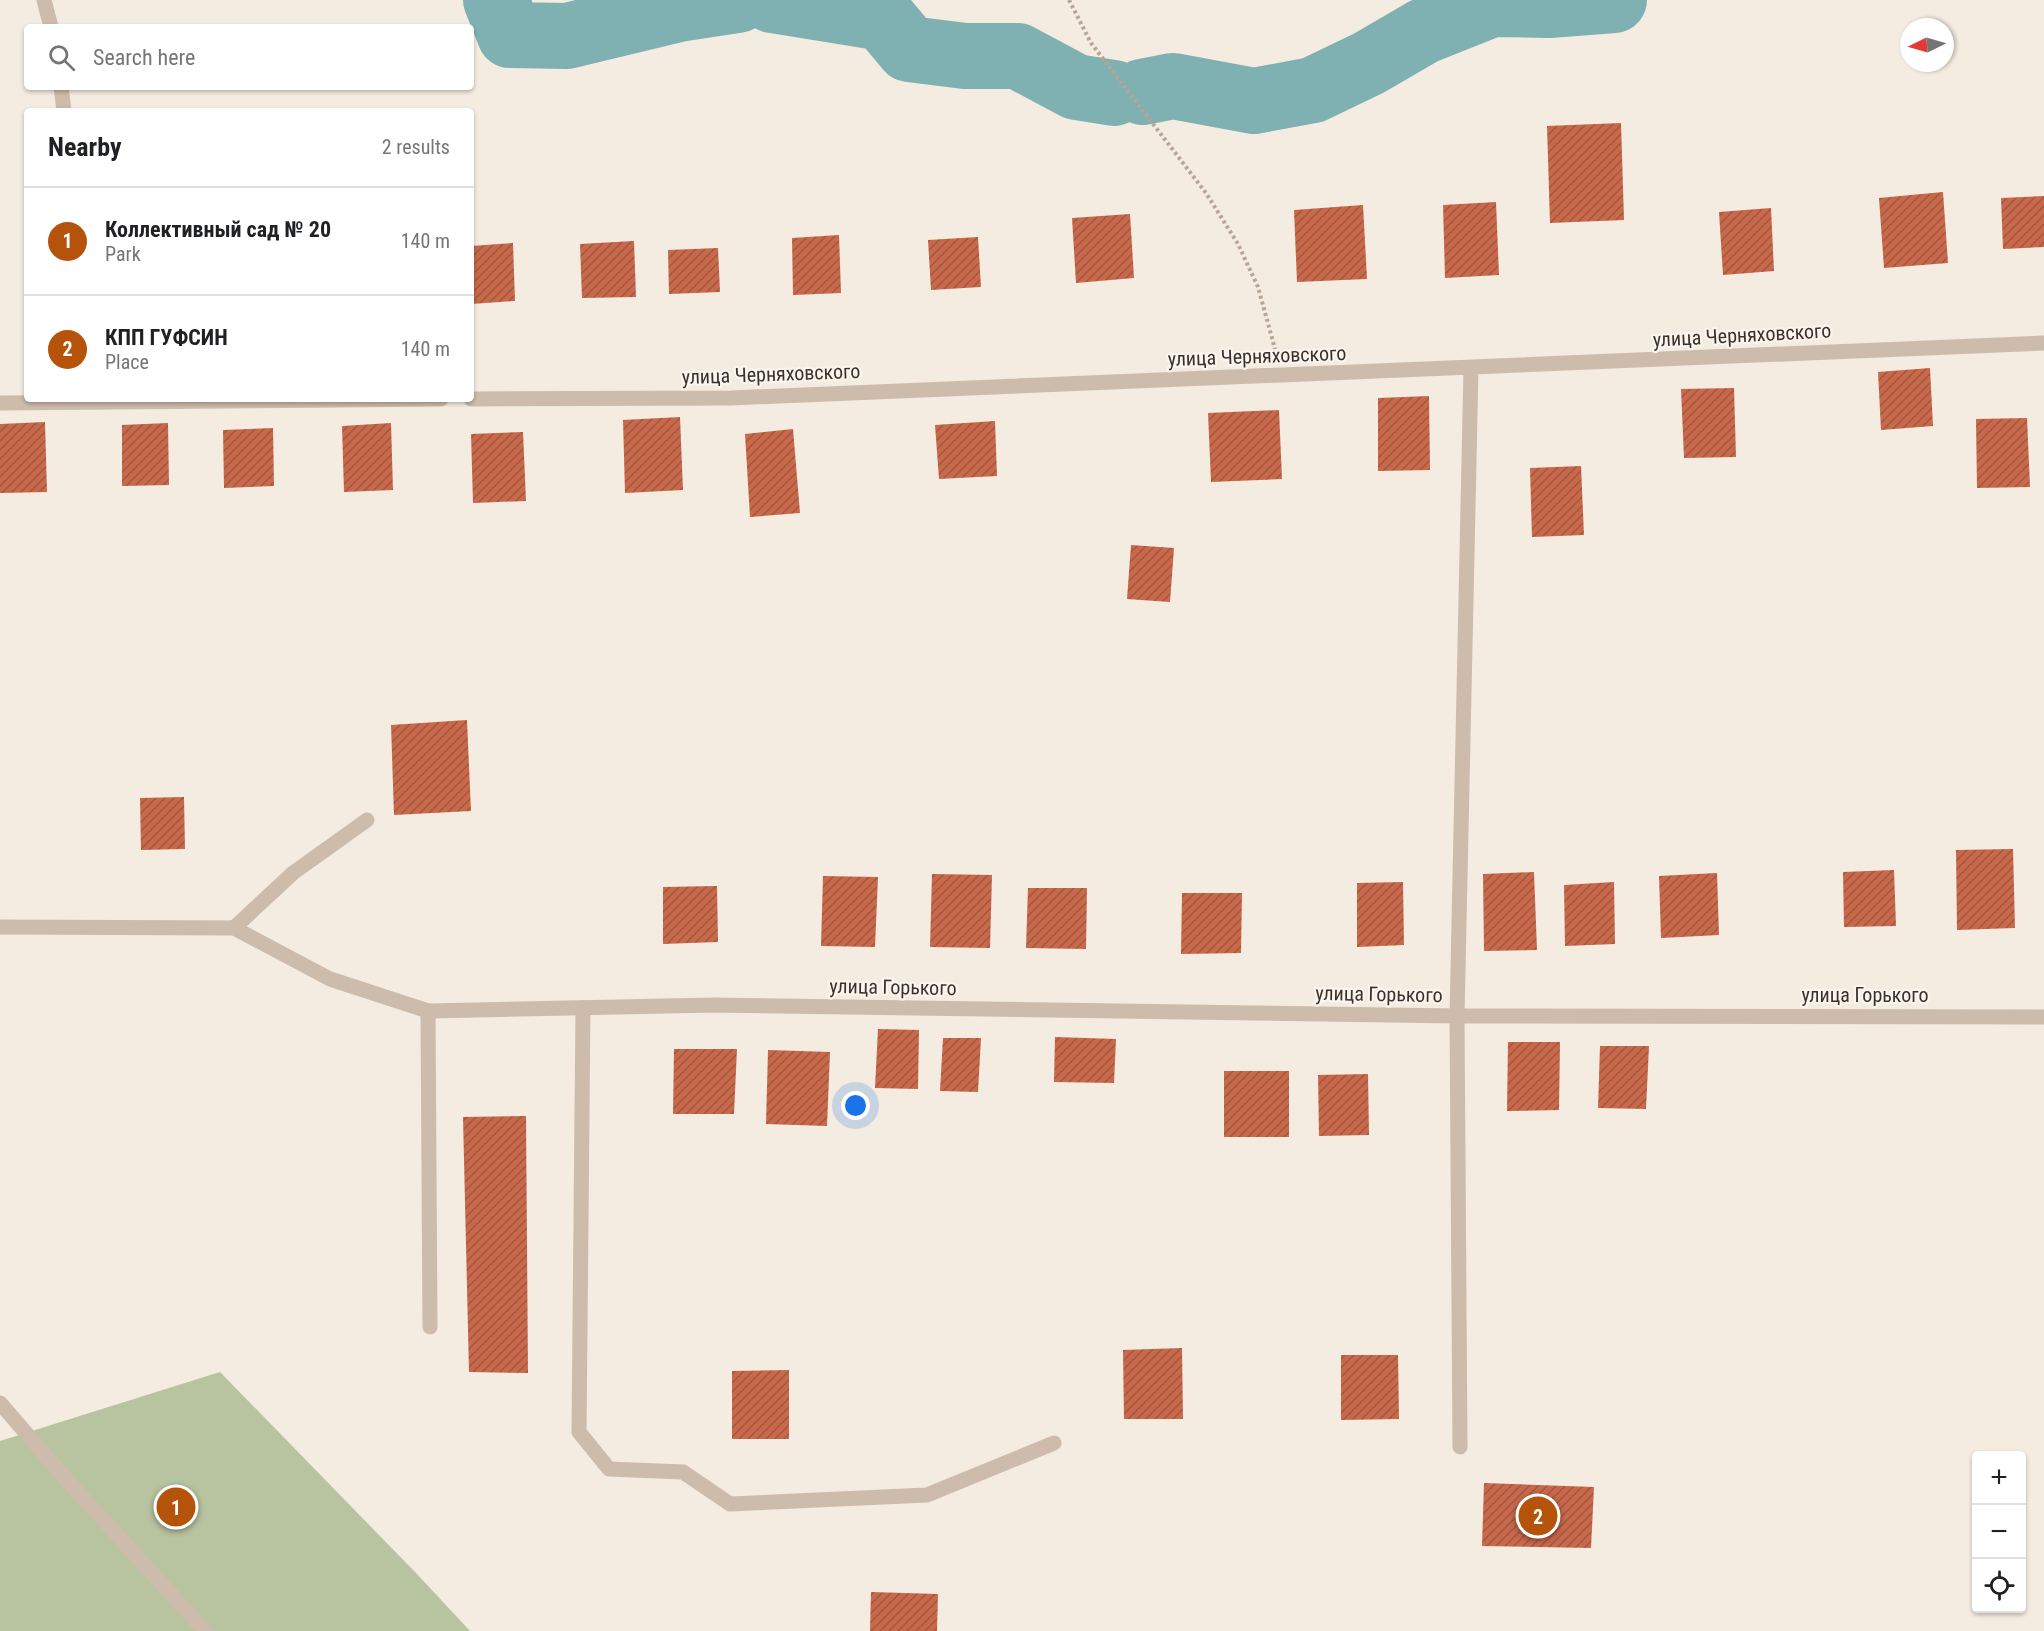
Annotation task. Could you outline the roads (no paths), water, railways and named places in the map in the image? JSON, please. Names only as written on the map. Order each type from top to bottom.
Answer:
[{"type":"street","points":[[44,0],[50,24]]},
{"type":"street","points":[[61,90],[64,108]]},
{"type":"street","name":"улица Черняховского","points":[[474,399],[731,398],[2044,343]]},
{"type":"street","points":[[1460,1447],[1457,1016],[1471,368]]},
{"type":"street","points":[[0,403],[48,402]]},
{"type":"street","points":[[0,927],[234,928],[293,873],[367,820]]},
{"type":"street","name":"улица Горького","points":[[234,928],[330,979],[428,1011],[714,1005],[1457,1016],[2044,1017]]},
{"type":"street","points":[[583,1008],[579,1432],[609,1468],[683,1472],[730,1504],[927,1495],[1054,1443]]},
{"type":"street","points":[[428,1011],[430,1327]]},
{"type":"street","points":[[0,1403],[64,1477],[205,1631]]},
{"type":"waterway","points":[[496,0],[510,35],[567,36],[679,9],[738,0]]},
{"type":"waterway","points":[[772,0],[883,18],[909,49],[965,56],[1018,56],[1076,87],[1114,93]]},
{"type":"waterway","points":[[1142,92],[1173,86],[1254,101],[1313,90],[1369,63],[1424,31],[1492,4],[1549,5],[1614,0]]},
{"type":"place","name":"Коллективный сад № 20","points":[[176,1507]]},
{"type":"place","name":"КПП ГУФСИН","points":[[1538,1516]]}]
